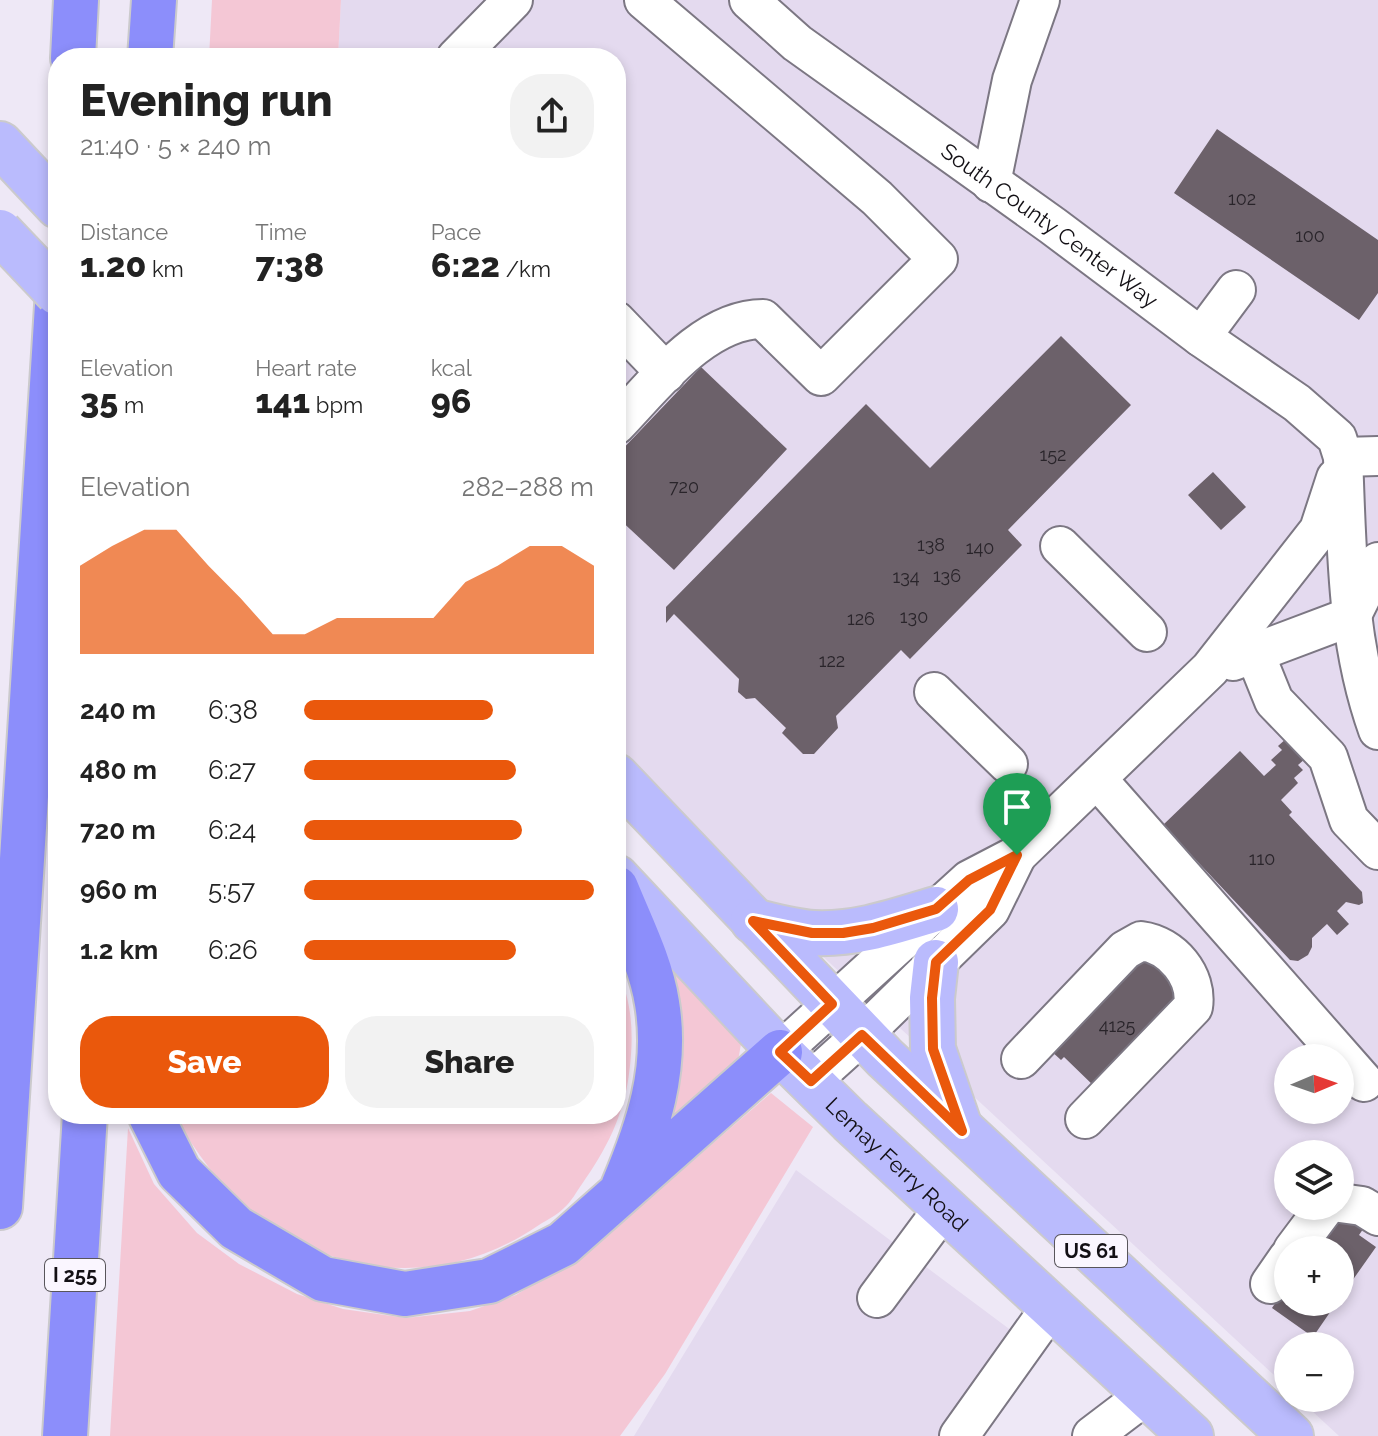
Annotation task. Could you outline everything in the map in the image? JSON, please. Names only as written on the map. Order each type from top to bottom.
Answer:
[{"type":"highway","points":[[74,48],[76,0]]},
{"type":"highway","points":[[151,48],[154,0]]},
{"type":"highway","points":[[0,1207],[48,456]]},
{"type":"highway","points":[[0,754],[41,570]]},
{"type":"highway","points":[[619,1196],[654,1105],[660,1035],[650,976],[626,914]]},
{"type":"highway","points":[[155,1124],[179,1172],[236,1228],[323,1279],[405,1294],[489,1281],[563,1244],[619,1196],[796,1067]]},
{"type":"highway","name":"I 255","points":[[65,1436],[84,1124]]},
{"type":"main road","points":[[0,144],[48,195]]},
{"type":"main road","points":[[0,232],[48,282]]},
{"type":"main road","name":"US 61","points":[[626,787],[862,1035],[1291,1436]]},
{"type":"main road","name":"Lemay Ferry Road","points":[[626,888],[796,1067],[943,1209],[1191,1436]]},
{"type":"main road","points":[[753,921],[812,933],[843,933],[873,928],[936,909]]},
{"type":"main road","points":[[936,962],[931,1011],[933,1049],[962,1131]]},
{"type":"lane","points":[[466,48],[513,0]]},
{"type":"lane","points":[[626,415],[687,351],[731,325],[762,319],[821,376],[938,259],[877,198],[644,0]]},
{"type":"lane","name":"South County Center Way","points":[[749,0],[797,43],[1201,337],[1297,403],[1360,456]]},
{"type":"lane","points":[[991,183],[1012,80],[1040,0]]},
{"type":"lane","points":[[1201,337],[1236,290]]},
{"type":"lane","points":[[626,331],[666,373]]},
{"type":"lane","points":[[1360,456],[1350,617],[1365,695],[1378,730]]},
{"type":"lane","points":[[796,1067],[832,1004],[969,880],[1017,855],[1210,669],[1319,530],[1360,456]]},
{"type":"lane","points":[[1060,546],[1147,632]]},
{"type":"lane","points":[[1210,669],[1350,617],[1378,562]]},
{"type":"lane","points":[[1255,654],[1274,701],[1328,757],[1349,820],[1378,850]]},
{"type":"lane","points":[[934,692],[1008,764]]},
{"type":"lane","points":[[1097,779],[1364,1082]]},
{"type":"lane","points":[[796,1067],[862,1035],[990,910],[1017,855]]},
{"type":"lane","points":[[1021,1059],[1125,950],[1141,941],[1156,943],[1190,974],[1196,991],[1193,1007],[1092,1126]]},
{"type":"lane","points":[[1354,1205],[1378,1216]]},
{"type":"lane","points":[[877,1298],[943,1209]]},
{"type":"lane","points":[[959,1436],[1051,1307]]},
{"type":"lane","points":[[1092,1436],[1146,1395]]},
{"type":"shaded area","points":[[212,0],[341,0],[339,48],[210,48]]},
{"type":"shaded area","points":[[341,0],[1378,0],[1378,1436],[1339,1436],[1313,1412],[1354,1412],[1354,1332],[1274,1332],[1274,1375],[748,887],[626,765],[626,48],[339,48]]},
{"type":"shaded area","points":[[671,969],[741,1044],[738,1061],[657,1143]]},
{"type":"shaded area","points":[[626,993],[631,1020],[626,1093]]},
{"type":"shaded area","points":[[771,1093],[813,1127],[665,1374],[620,1436],[110,1436],[128,1128],[154,1184],[197,1233],[239,1264],[297,1294],[343,1309],[406,1318],[470,1311],[516,1295],[593,1247]]},
{"type":"shaded area","points":[[180,1124],[616,1124],[591,1171],[571,1200],[552,1217],[483,1254],[454,1263],[424,1267],[394,1268],[334,1257],[271,1229],[228,1191]]},
{"type":"shaded area","points":[[796,1170],[1012,1331],[940,1436],[634,1436]]},
{"type":"building","points":[[1217,129],[1378,240],[1378,293],[1359,320],[1174,193]]},
{"type":"building","points":[[1061,336],[1131,405],[1008,530],[1022,545],[910,659],[901,650],[836,716],[838,728],[814,754],[803,754],[782,733],[786,728],[755,698],[746,699],[738,692],[739,679],[674,614],[666,623],[666,607],[866,404],[930,468]]},
{"type":"building","points":[[701,367],[787,449],[674,570],[626,525],[626,446]]},
{"type":"building","points":[[1213,472],[1246,507],[1221,530],[1188,495]]},
{"type":"building","points":[[1287,738],[1306,758],[1298,765],[1303,770],[1294,778],[1298,783],[1281,800],[1292,812],[1289,815],[1362,892],[1363,903],[1346,902],[1337,911],[1349,924],[1337,935],[1327,924],[1312,938],[1308,955],[1298,961],[1290,960],[1163,825],[1240,751],[1264,776],[1276,765],[1271,760],[1282,750],[1278,746]]},
{"type":"building","points":[[1145,953],[1184,991],[1096,1088],[1064,1057],[1061,1060],[1050,1050]]},
{"type":"building","points":[[1333,1220],[1368,1222],[1359,1235],[1376,1247],[1354,1278],[1354,1236],[1322,1236]]},
{"type":"building","points":[[1283,1316],[1327,1316],[1316,1332],[1306,1332]]},
{"type":"route","points":[[1017,855],[990,910],[936,962],[931,1025],[933,1049],[962,1131],[862,1035],[811,1081],[780,1052],[832,1004],[753,921],[812,933],[843,933],[873,928],[936,909],[969,880],[1017,855]]}]
